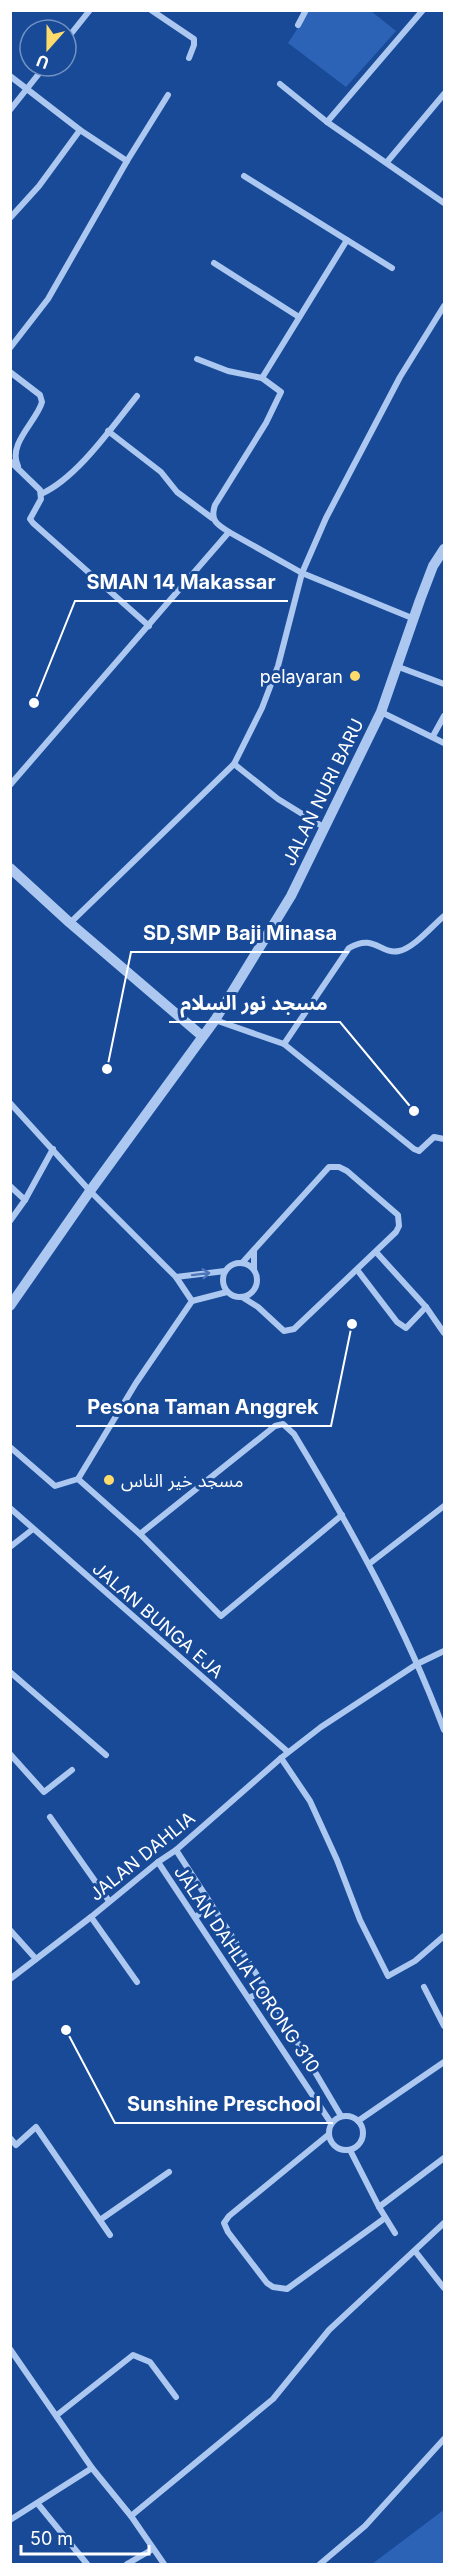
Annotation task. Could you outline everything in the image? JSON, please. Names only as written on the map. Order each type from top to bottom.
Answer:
[{"type":"street","points":[[78,25],[90,10]]},
{"type":"street","points":[[152,10],[194,39],[189,58]]},
{"type":"street","points":[[298,25],[306,10]]},
{"type":"street","points":[[327,122],[423,10]]},
{"type":"street","points":[[10,76],[80,130],[127,161]]},
{"type":"street","points":[[10,110],[36,78]]},
{"type":"street","points":[[280,84],[327,122],[444,203]]},
{"type":"street","points":[[387,162],[444,94]]},
{"type":"street","points":[[10,348],[48,299],[127,161],[168,96]]},
{"type":"street","points":[[10,218],[39,186],[80,130]]},
{"type":"street","points":[[244,176],[392,268]]},
{"type":"street","points":[[262,378],[347,240]]},
{"type":"street","points":[[214,263],[299,317]]},
{"type":"street","points":[[70,923],[234,764],[262,708],[278,666],[302,573],[326,518],[400,377],[444,306]]},
{"type":"street","points":[[197,359],[228,371],[262,378],[281,392],[266,423],[214,505],[212,518]]},
{"type":"street","points":[[10,372],[40,395],[42,402],[19,444],[15,459],[19,469]]},
{"type":"street","points":[[41,494],[56,488],[93,450],[137,396]]},
{"type":"street","points":[[108,431],[161,472],[177,492],[229,532],[302,573],[412,618]]},
{"type":"street","points":[[10,461],[38,485],[41,494],[30,519],[33,523],[149,626]]},
{"type":"street","points":[[10,785],[229,532]]},
{"type":"street","name":"JALAN NURI BARU","points":[[10,1306],[90,1191],[215,1020],[291,896],[381,712],[412,618],[433,566],[444,549]]},
{"type":"street","points":[[396,666],[444,684]]},
{"type":"street","points":[[381,712],[444,743]]},
{"type":"street","points":[[433,736],[444,716]]},
{"type":"street","points":[[234,764],[278,799],[325,828]]},
{"type":"street","points":[[10,868],[70,923],[202,1036]]},
{"type":"street","points":[[284,1044],[349,948],[365,942],[396,952],[402,951],[410,947],[444,916]]},
{"type":"street","points":[[215,1020],[284,1044],[414,1149],[419,1151],[434,1137],[444,1139]]},
{"type":"street","points":[[10,1103],[90,1191],[176,1277],[192,1301]]},
{"type":"street","points":[[10,1221],[25,1200],[52,1149]]},
{"type":"street","points":[[10,1447],[55,1486],[78,1479],[136,1383],[192,1301],[227,1292],[242,1297],[258,1307],[280,1328],[290,1331],[358,1270],[396,1232],[399,1220],[395,1211],[346,1170],[329,1167],[242,1263]]},
{"type":"street","points":[[10,1186],[25,1200]]},
{"type":"street","points":[[242,1297],[250,1293],[257,1282],[254,1269],[254,1249]]},
{"type":"street","points":[[376,1252],[426,1307],[444,1334]]},
{"type":"street","points":[[227,1292],[223,1280],[225,1271],[232,1264],[242,1263],[254,1269]]},
{"type":"street","points":[[358,1270],[397,1322],[406,1328],[426,1307]]},
{"type":"street","points":[[176,1277],[225,1271]]},
{"type":"street","points":[[250,1293],[258,1307]]},
{"type":"street","points":[[140,1534],[275,1426],[283,1424],[294,1434],[369,1564],[417,1664],[444,1730]]},
{"type":"street","points":[[78,1479],[140,1534],[221,1616],[342,1515]]},
{"type":"street","points":[[369,1564],[444,1506]]},
{"type":"street","name":"JALAN BUNGA EJA","points":[[10,1508],[288,1752]]},
{"type":"street","points":[[10,1547],[33,1529]]},
{"type":"street","name":"JALAN DAHLIA","points":[[10,1979],[176,1850],[288,1752],[417,1664],[444,1651]]},
{"type":"street","points":[[10,1672],[106,1755]]},
{"type":"street","points":[[10,1754],[44,1792],[72,1770]]},
{"type":"street","points":[[281,1758],[310,1801],[337,1860],[360,1920],[388,1976],[415,1961],[444,1936]]},
{"type":"street","points":[[50,1817],[109,1901]]},
{"type":"street","name":"JALAN DAHLIA LORONG 310","points":[[176,1850],[266,1989],[341,2116]]},
{"type":"street","name":"JALAN DAHLIA LORONG 310","points":[[158,1862],[331,2123]]},
{"type":"street","points":[[195,1917],[212,1906]]},
{"type":"street","points":[[91,1917],[137,1982]]},
{"type":"street","points":[[10,1930],[36,1959]]},
{"type":"street","points":[[424,1987],[444,2026]]},
{"type":"street","points":[[249,1998],[266,1989]]},
{"type":"street","points":[[358,2121],[444,2062]]},
{"type":"street","points":[[328,2135],[333,2146],[344,2151],[350,2150],[363,2138],[362,2126],[353,2117],[341,2116],[331,2123],[328,2135],[229,2216],[224,2223],[228,2232],[267,2283],[273,2288],[286,2289],[385,2218]]},
{"type":"street","points":[[10,2138],[16,2145],[36,2127],[110,2235]]},
{"type":"street","points":[[350,2150],[395,2233]]},
{"type":"street","points":[[379,2207],[444,2158]]},
{"type":"street","points":[[100,2220],[169,2172]]},
{"type":"street","points":[[131,2516],[273,2399],[330,2330],[444,2223]]},
{"type":"street","points":[[415,2251],[444,2288]]},
{"type":"street","points":[[10,2349],[92,2468],[131,2516],[164,2565]]},
{"type":"street","points":[[57,2415],[134,2355],[150,2362],[176,2397]]},
{"type":"street","points":[[320,2565],[365,2526],[444,2439]]},
{"type":"street","points":[[10,2520],[92,2468]]},
{"type":"street","points":[[38,2504],[87,2565]]},
{"type":"street","points":[[127,2565],[153,2549]]},
{"type":"shaded area","points":[[309,11],[371,11],[396,31],[346,87],[288,43]]},
{"type":"shaded area","points":[[444,2510],[444,2564],[372,2564],[441,2512]]},
{"type":"place","name":"pelayaran","points":[[355,676]]},
{"type":"place","name":"SMAN 14 Makassar","points":[[34,703]]},
{"type":"place","name":"SD,SMP Baji Minasa","points":[[107,1069]]},
{"type":"place","name":"مسجد نور السلام","points":[[414,1111]]},
{"type":"place","name":"Pesona Taman Anggrek","points":[[352,1324]]},
{"type":"place","name":"مسجد خير الناس","points":[[109,1480]]},
{"type":"place","name":"Sunshine Preschool","points":[[66,2030]]}]
